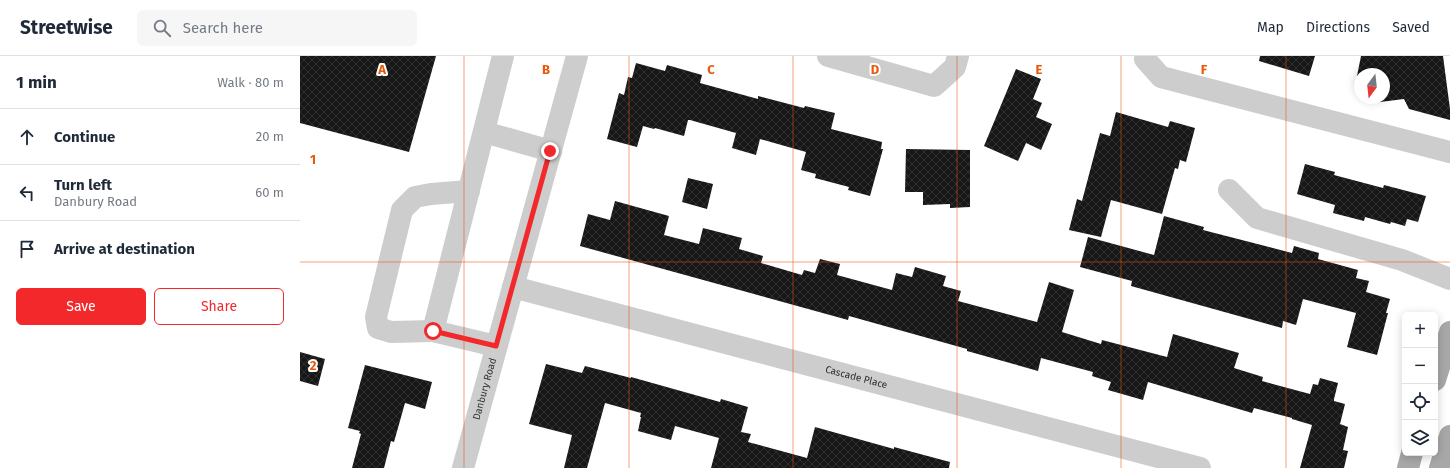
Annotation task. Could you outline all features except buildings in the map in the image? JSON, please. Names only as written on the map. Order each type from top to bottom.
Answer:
[{"type":"main road","points":[[1438,370],[1450,332]]},
{"type":"main road","points":[[1440,468],[1450,436]]},
{"type":"main road","points":[[1408,468],[1411,456]]},
{"type":"street","points":[[433,331],[503,56]]},
{"type":"street","name":"Danbury Road","points":[[463,468],[577,56]]},
{"type":"street","points":[[828,56],[934,86],[955,67],[958,56]]},
{"type":"street","points":[[1146,56],[1145,60],[1161,76],[1450,152]]},
{"type":"street","points":[[484,132],[550,151]]},
{"type":"street","points":[[1229,190],[1257,218],[1402,260],[1450,279]]},
{"type":"street","points":[[469,191],[431,194],[415,197],[402,210],[376,316],[378,328],[391,332],[433,331],[496,346]]},
{"type":"street","name":"Cascade Place","points":[[513,286],[1200,468]]},
{"type":"route","points":[[433,331],[496,346],[550,151]]}]
